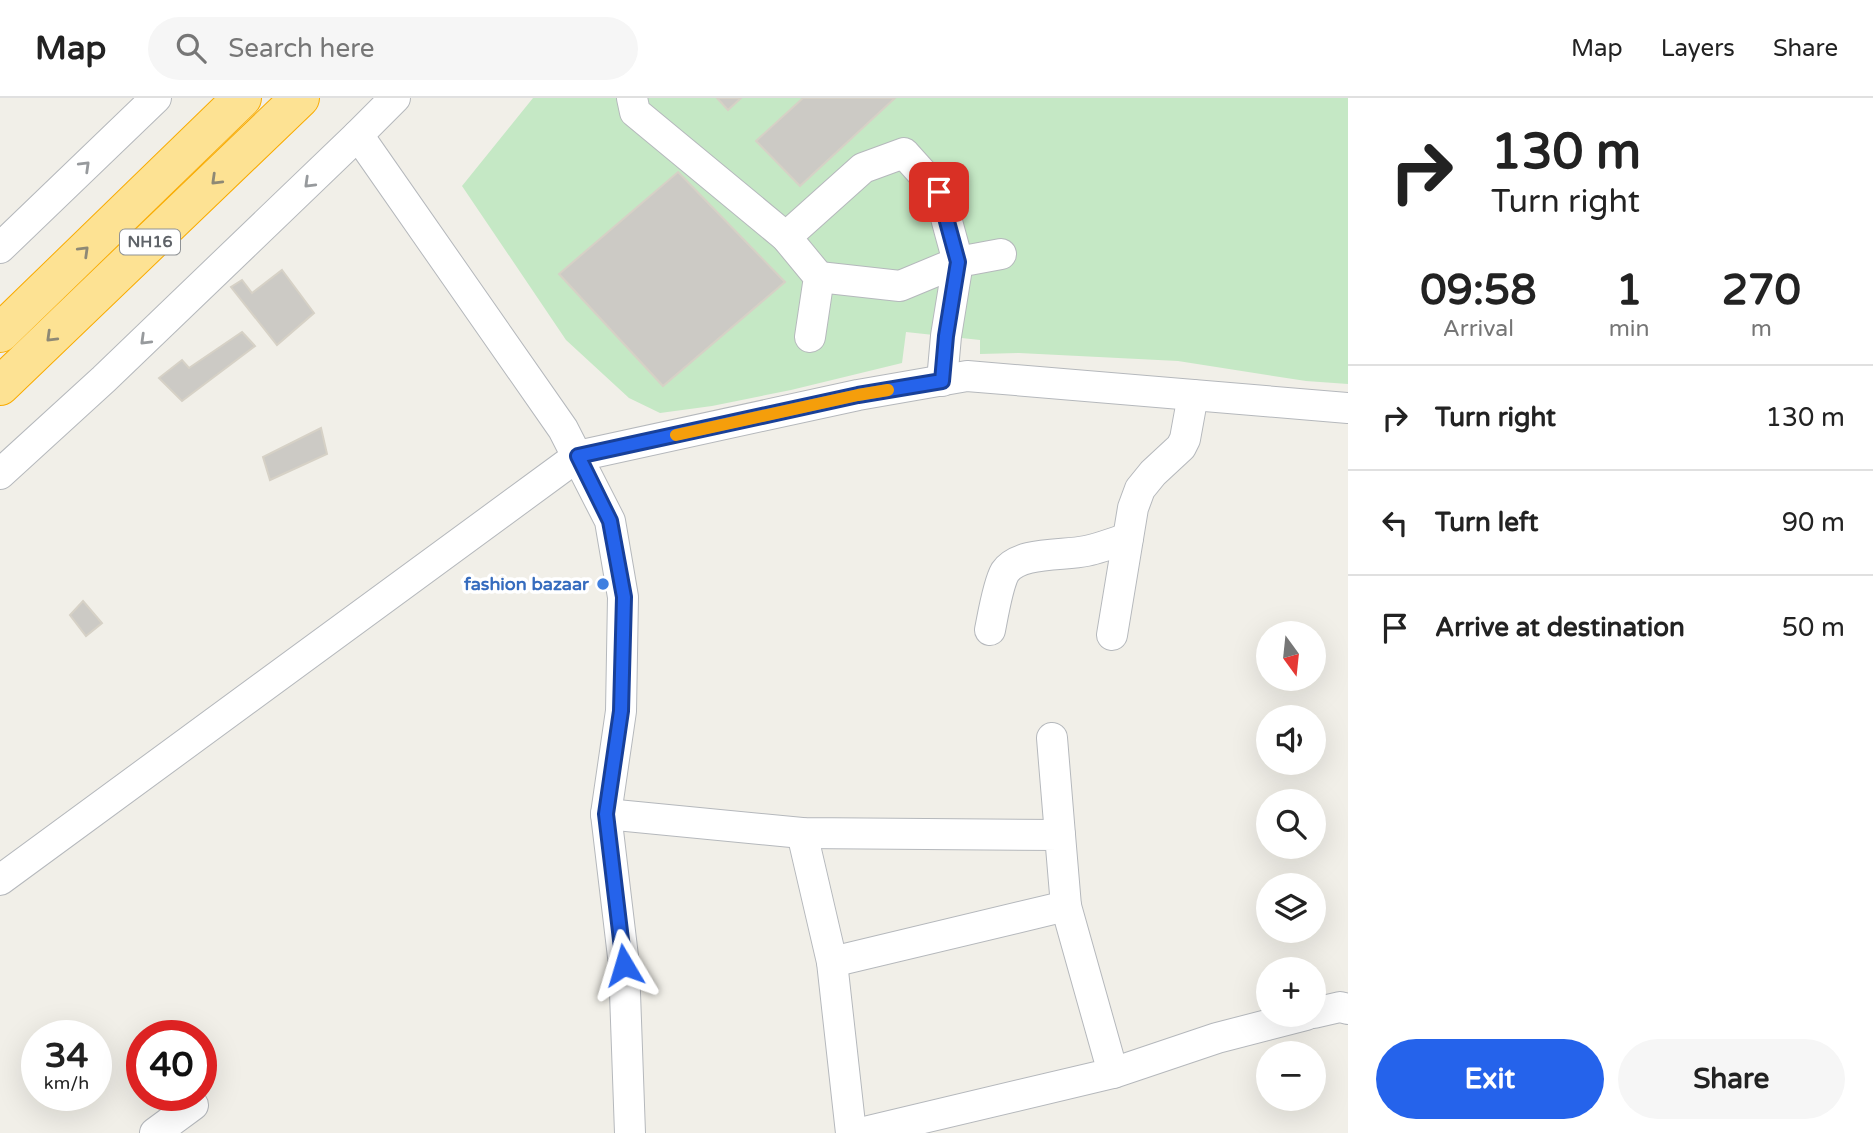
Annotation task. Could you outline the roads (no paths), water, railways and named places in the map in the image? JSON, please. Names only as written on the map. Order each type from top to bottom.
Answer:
[{"type":"highway","name":"NH16","points":[[0,332],[242,98]]},
{"type":"highway","name":"NH16","points":[[0,386],[300,98]]},
{"type":"street","points":[[0,248],[156,98]]},
{"type":"street","points":[[0,474],[104,379],[395,98]]},
{"type":"street","points":[[632,98],[635,113],[786,237],[819,277],[900,286],[958,262],[1001,254]]},
{"type":"street","points":[[358,135],[563,429],[610,521],[624,597],[621,711],[606,814],[624,965],[630,1133]]},
{"type":"street","points":[[786,237],[863,167],[904,153],[939,192],[958,262],[942,381]]},
{"type":"street","points":[[810,337],[819,277]]},
{"type":"street","points":[[0,880],[578,456],[858,395],[967,376],[1348,408]]},
{"type":"street","points":[[1112,635],[1133,508],[1140,489],[1181,447],[1193,395]]},
{"type":"street","points":[[990,630],[1003,575],[1009,566],[1037,556],[1085,551],[1128,538]]},
{"type":"street","points":[[1052,738],[1066,906],[1113,1073]]},
{"type":"street","points":[[606,814],[802,833],[1060,835]]},
{"type":"street","points":[[802,833],[832,962],[851,1133]]},
{"type":"street","points":[[832,962],[1066,906]]},
{"type":"street","points":[[1326,1010],[1340,1007],[1348,1009]]},
{"type":"street","points":[[860,1133],[1113,1073],[1217,1038],[1260,1027]]},
{"type":"street","points":[[155,1133],[185,1111]]},
{"type":"place","name":"fashion bazaar","points":[[603,584]]}]
